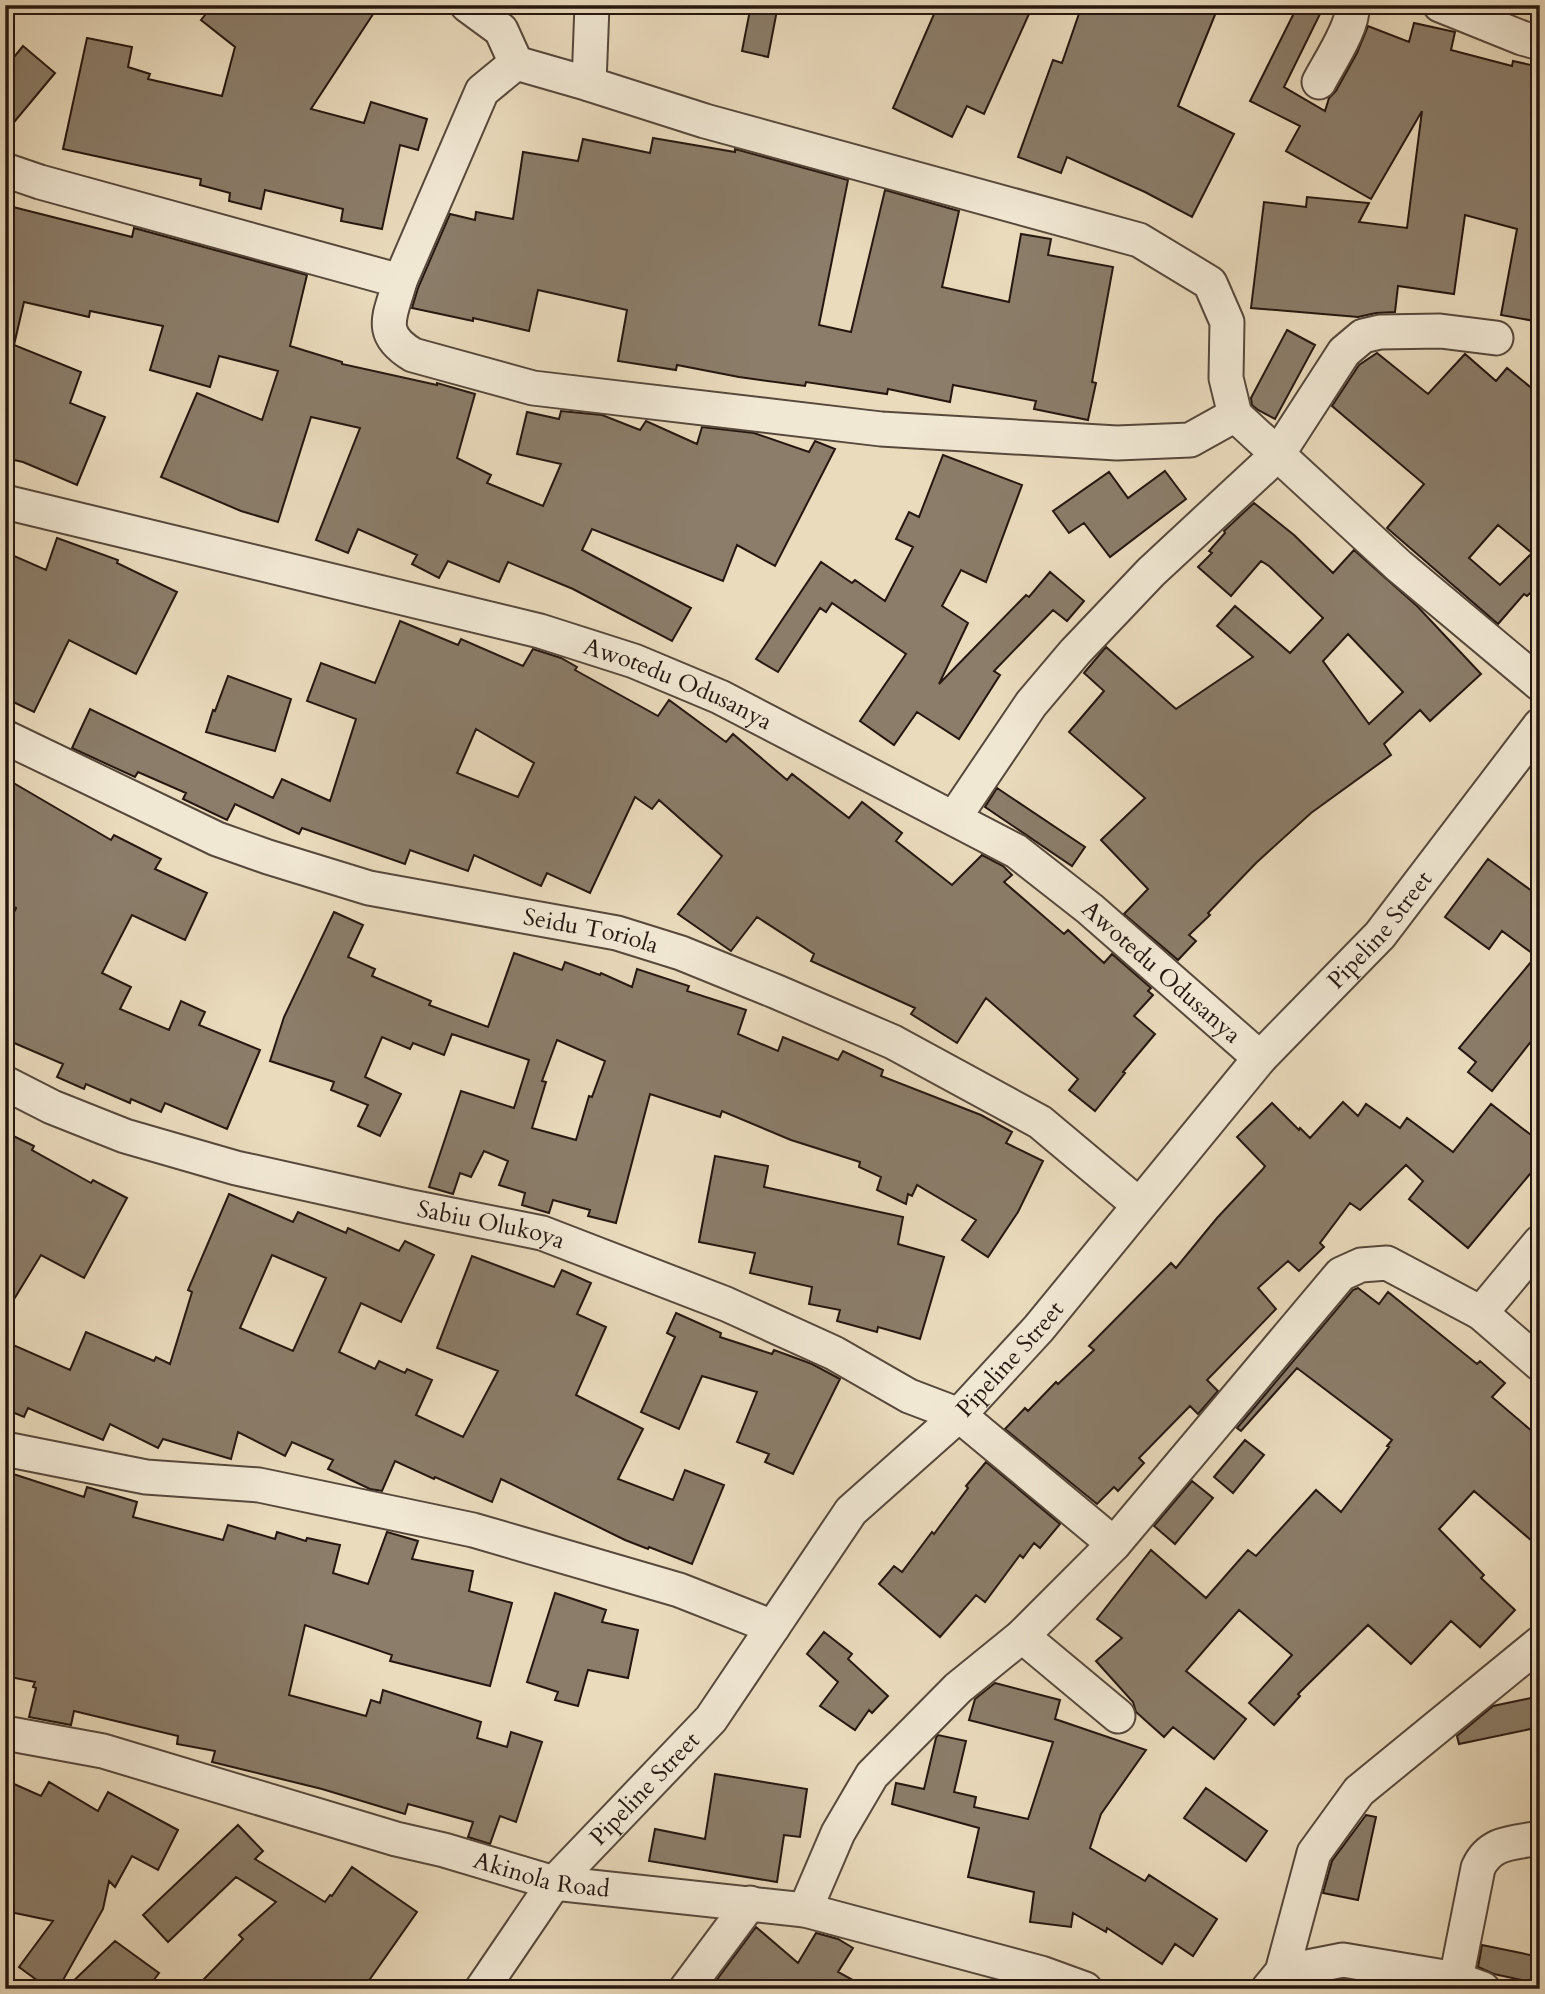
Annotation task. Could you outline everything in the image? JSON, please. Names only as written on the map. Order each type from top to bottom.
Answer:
[{"type":"street","points":[[467,5],[501,30],[516,63],[705,121],[1139,240],[1210,283],[1227,322],[1226,378],[1235,415],[1399,566],[1540,684]]},
{"type":"street","points":[[589,84],[592,5]]},
{"type":"street","points":[[1319,82],[1350,22],[1352,5]]},
{"type":"street","points":[[1453,8],[1540,43]]},
{"type":"street","points":[[516,63],[482,91],[400,281],[388,325],[395,344],[413,355],[533,388],[881,429],[1117,443],[1190,440],[1235,415]]},
{"type":"street","points":[[5,170],[400,281]]},
{"type":"street","points":[[954,818],[1031,704],[1075,652],[1152,572],[1278,454],[1344,352],[1363,336],[1380,332],[1440,331],[1496,338]]},
{"type":"street","name":"Awotedu Odusanya","points":[[5,502],[540,631],[634,661],[720,697],[1016,851],[1090,909],[1259,1058]]},
{"type":"street","name":"Pipeline Street","points":[[482,1989],[554,1883],[711,1719],[851,1511],[958,1415],[1039,1328],[1259,1058],[1380,935],[1540,725]]},
{"type":"street","name":"Seidu Toriola","points":[[5,737],[217,839],[268,857],[369,888],[617,933],[681,953],[778,992],[893,1042],[1040,1122],[1139,1205]]},
{"type":"street","name":"Sabiu Olukoya","points":[[5,1083],[52,1107],[125,1136],[236,1168],[542,1233],[726,1304],[834,1353],[909,1396],[958,1415],[1114,1544]]},
{"type":"street","points":[[1481,1313],[1540,1242]]},
{"type":"street","points":[[805,1910],[838,1833],[872,1775],[958,1688],[1022,1636],[1114,1544],[1341,1274],[1361,1265],[1387,1263],[1481,1313],[1540,1364]]},
{"type":"street","points":[[5,1450],[146,1477],[259,1485],[473,1531],[679,1590],[773,1627]]},
{"type":"street","points":[[1022,1636],[1118,1716]]},
{"type":"street","points":[[1275,1980],[1314,1853],[1359,1791],[1540,1643]]},
{"type":"street","name":"Akinola Road","points":[[5,1733],[103,1751],[396,1839],[444,1850],[554,1883],[805,1910],[1035,1981],[1086,1989]]},
{"type":"street","points":[[1275,1980],[1343,1960],[1470,1984],[1478,1868],[1484,1854],[1496,1846],[1540,1838]]},
{"type":"street","points":[[686,1989],[750,1903]]},
{"type":"building","points":[[213,5],[379,5],[311,109],[364,123],[371,102],[427,119],[418,150],[400,145],[382,229],[341,221],[343,209],[265,190],[261,209],[229,201],[230,193],[200,185],[201,179],[63,149],[87,38],[132,47],[128,67],[150,74],[148,79],[222,96],[235,47],[201,20]]},
{"type":"building","points":[[751,5],[778,5],[768,57],[742,51]]},
{"type":"building","points":[[938,5],[1033,5],[984,114],[967,106],[952,137],[893,108]]},
{"type":"building","points":[[1082,5],[1219,5],[1178,106],[1234,134],[1192,217],[1145,192],[1067,157],[1061,173],[1018,157],[1053,60],[1062,63]]},
{"type":"building","points":[[1298,5],[1308,5],[1321,12],[1284,87],[1325,111],[1329,98],[1336,91],[1357,53],[1368,26],[1409,42],[1414,23],[1455,32],[1451,50],[1512,66],[1513,61],[1540,67],[1540,146],[1532,183],[1540,185],[1540,322],[1501,315],[1517,229],[1465,215],[1454,294],[1398,286],[1395,312],[1358,317],[1251,308],[1264,202],[1306,207],[1307,197],[1369,203],[1359,222],[1407,228],[1422,111],[1371,199],[1286,151],[1300,126],[1250,101]]},
{"type":"building","points":[[23,46],[55,73],[5,133],[5,68]]},
{"type":"building","points":[[653,138],[735,152],[735,149],[848,180],[819,325],[851,332],[885,190],[959,211],[942,287],[1009,302],[1021,234],[1051,239],[1048,255],[1113,267],[1092,382],[1096,383],[1088,420],[1034,409],[1036,401],[953,385],[950,402],[888,389],[887,394],[806,382],[805,386],[677,365],[676,370],[618,361],[627,310],[538,290],[529,331],[412,308],[450,214],[475,220],[476,212],[513,219],[523,152],[578,161],[583,139],[650,153]]},
{"type":"building","points":[[13,207],[132,237],[134,228],[307,275],[290,346],[342,364],[437,383],[475,394],[457,458],[491,475],[487,483],[543,506],[561,464],[517,454],[527,412],[559,419],[561,411],[602,415],[640,430],[646,421],[697,444],[702,427],[754,433],[809,452],[815,441],[835,449],[775,566],[737,545],[723,581],[592,529],[582,550],[691,608],[672,641],[573,589],[508,562],[499,582],[448,561],[439,578],[412,564],[417,555],[358,529],[348,553],[316,540],[360,428],[311,417],[278,522],[241,511],[161,477],[197,393],[262,420],[278,371],[219,356],[210,387],[150,370],[163,326],[90,311],[89,317],[24,302],[14,345],[81,372],[70,403],[105,417],[77,485],[23,462],[5,458],[5,209],[12,211]]},
{"type":"building","points":[[1287,330],[1315,345],[1275,419],[1252,405],[1251,398]]},
{"type":"building","points":[[1377,353],[1428,394],[1465,354],[1496,381],[1507,368],[1540,395],[1540,584],[1527,596],[1524,594],[1498,624],[1387,528],[1424,484],[1332,406],[1359,365]],"holes":[[[1498,525],[1532,553],[1500,585],[1469,558]]]},
{"type":"building","points":[[943,455],[1022,485],[986,582],[961,570],[942,606],[968,623],[939,684],[1026,595],[1029,597],[1050,572],[1084,601],[1067,621],[1053,610],[994,671],[1000,675],[959,739],[917,712],[894,745],[860,721],[906,654],[832,603],[826,612],[820,608],[778,672],[756,659],[821,562],[852,583],[855,580],[885,601],[913,547],[896,539],[909,512],[919,517]]},
{"type":"building","points":[[1165,471],[1186,499],[1110,557],[1084,523],[1069,533],[1053,511],[1109,472],[1128,498]]},
{"type":"building","points":[[1254,503],[1294,535],[1333,573],[1354,550],[1417,606],[1481,674],[1430,721],[1420,710],[1384,744],[1391,755],[1311,813],[1256,863],[1189,935],[1196,941],[1178,960],[1124,914],[1148,889],[1101,840],[1145,798],[1069,732],[1104,691],[1084,673],[1106,647],[1176,709],[1253,657],[1217,626],[1235,606],[1290,653],[1323,618],[1261,561],[1231,596],[1198,567],[1212,553],[1209,551],[1224,531]],"holes":[[[1348,634],[1403,692],[1369,724],[1323,661]]]},
{"type":"building","points":[[57,538],[118,560],[117,563],[177,592],[136,674],[69,640],[34,712],[5,698],[5,552],[46,570]]},
{"type":"building","points":[[400,621],[458,645],[461,639],[523,666],[533,649],[561,658],[577,667],[575,670],[658,716],[669,700],[726,742],[733,734],[787,780],[792,774],[849,818],[862,802],[902,833],[896,841],[952,885],[982,855],[1003,866],[1012,875],[1004,882],[1064,934],[1068,930],[1104,963],[1112,954],[1151,988],[1148,991],[1153,995],[1134,1016],[1155,1034],[1095,1111],[1069,1090],[1078,1079],[986,998],[957,1043],[911,1014],[915,1008],[811,961],[814,954],[757,917],[731,951],[678,914],[722,856],[659,800],[652,809],[635,797],[590,893],[547,873],[541,886],[474,855],[468,871],[410,850],[405,864],[302,828],[299,834],[235,804],[227,820],[183,799],[186,793],[138,772],[135,777],[72,748],[90,709],[273,798],[282,779],[330,801],[356,719],[307,701],[321,663],[375,683]],"holes":[[[476,729],[534,763],[518,797],[457,773]]]},
{"type":"building","points":[[228,676],[291,699],[275,751],[206,732]]},
{"type":"building","points":[[5,778],[111,840],[114,835],[161,859],[155,869],[207,893],[185,940],[132,915],[102,973],[131,987],[120,1009],[169,1030],[181,1001],[205,1012],[199,1025],[260,1050],[227,1129],[165,1103],[161,1112],[131,1099],[130,1103],[86,1084],[84,1089],[57,1077],[63,1064],[5,1039],[5,932],[16,908],[5,902]]},
{"type":"building","points":[[997,788],[1085,847],[1072,866],[985,807]]},
{"type":"building","points":[[1488,859],[1540,897],[1540,1030],[1492,1091],[1468,1072],[1476,1062],[1459,1048],[1536,956],[1502,931],[1489,949],[1445,917]]},
{"type":"building","points":[[334,912],[363,925],[348,957],[375,969],[372,976],[431,1001],[429,1005],[488,1027],[514,953],[562,970],[565,962],[600,975],[601,973],[632,987],[637,969],[689,986],[687,991],[746,1010],[738,1034],[778,1051],[783,1037],[838,1060],[843,1051],[883,1070],[881,1076],[981,1115],[1012,1132],[1006,1143],[1043,1161],[1018,1212],[988,1257],[962,1240],[976,1220],[917,1185],[912,1196],[908,1194],[906,1204],[877,1190],[881,1177],[859,1167],[860,1162],[791,1140],[722,1111],[720,1117],[650,1094],[616,1223],[588,1216],[590,1210],[553,1200],[549,1213],[522,1205],[525,1193],[499,1185],[508,1161],[484,1151],[471,1177],[460,1173],[453,1194],[429,1187],[461,1091],[514,1108],[529,1060],[452,1034],[444,1055],[413,1043],[410,1049],[382,1037],[365,1077],[401,1094],[380,1136],[358,1126],[368,1105],[331,1090],[334,1082],[270,1061],[284,1017]],"holes":[[[557,1040],[605,1061],[592,1097],[589,1096],[576,1140],[532,1128],[546,1082],[542,1081]]]},
{"type":"building","points":[[1343,1102],[1358,1116],[1366,1104],[1400,1128],[1407,1118],[1453,1152],[1491,1104],[1540,1142],[1540,1162],[1468,1248],[1409,1199],[1423,1181],[1406,1165],[1360,1210],[1350,1203],[1320,1243],[1324,1247],[1299,1271],[1288,1261],[1258,1288],[1276,1309],[1207,1380],[1218,1391],[1198,1414],[1190,1406],[1139,1458],[1144,1463],[1118,1491],[1114,1487],[1097,1504],[1005,1429],[1025,1408],[1028,1411],[1056,1382],[1058,1384],[1094,1350],[1089,1346],[1171,1263],[1176,1268],[1217,1218],[1262,1170],[1265,1166],[1237,1137],[1272,1103],[1310,1138]]},
{"type":"building","points":[[5,1132],[34,1146],[32,1150],[91,1183],[93,1180],[127,1198],[84,1278],[41,1255],[5,1314]]},
{"type":"building","points":[[715,1156],[768,1166],[764,1187],[903,1217],[898,1244],[944,1257],[920,1339],[878,1327],[877,1332],[837,1321],[840,1310],[809,1304],[812,1287],[750,1273],[755,1253],[699,1242]]},
{"type":"building","points":[[229,1194],[293,1222],[298,1212],[346,1233],[348,1228],[399,1251],[405,1241],[434,1255],[401,1322],[361,1303],[339,1352],[375,1369],[379,1361],[405,1373],[407,1369],[432,1380],[416,1415],[463,1437],[498,1371],[437,1348],[472,1256],[554,1287],[562,1270],[591,1283],[577,1314],[606,1327],[576,1395],[643,1429],[618,1479],[673,1500],[685,1470],[724,1485],[692,1564],[625,1540],[501,1479],[492,1502],[395,1461],[382,1491],[370,1489],[328,1469],[333,1460],[292,1442],[285,1456],[238,1432],[231,1459],[163,1439],[158,1448],[110,1424],[103,1440],[28,1408],[24,1417],[5,1409],[5,1357],[11,1344],[70,1370],[86,1332],[154,1361],[156,1357],[170,1364],[192,1292],[188,1290]],"holes":[[[272,1255],[326,1278],[293,1351],[240,1328]]]},
{"type":"building","points":[[1358,1288],[1379,1304],[1388,1292],[1477,1364],[1480,1361],[1505,1383],[1492,1397],[1540,1438],[1540,1548],[1474,1491],[1439,1529],[1484,1575],[1481,1578],[1515,1610],[1480,1647],[1451,1621],[1411,1664],[1368,1625],[1298,1694],[1300,1696],[1274,1725],[1249,1703],[1292,1655],[1239,1610],[1186,1671],[1246,1719],[1214,1759],[1173,1727],[1164,1737],[1136,1712],[1133,1702],[1096,1661],[1122,1638],[1097,1619],[1151,1550],[1206,1598],[1248,1550],[1256,1556],[1316,1490],[1341,1512],[1392,1440],[1297,1368],[1241,1431],[1237,1428],[1353,1290]]},
{"type":"building","points":[[676,1313],[721,1333],[720,1337],[772,1354],[774,1350],[812,1364],[840,1379],[793,1474],[765,1462],[769,1454],[737,1442],[757,1392],[702,1376],[679,1429],[641,1412],[675,1337],[667,1333]]},
{"type":"building","points":[[1245,1440],[1264,1455],[1233,1493],[1214,1477]]},
{"type":"building","points":[[986,1462],[1060,1524],[1040,1548],[1034,1543],[1023,1558],[1020,1555],[985,1602],[976,1595],[940,1637],[879,1584],[894,1566],[902,1572],[932,1532],[934,1534],[968,1488],[966,1486]]},
{"type":"building","points":[[10,1473],[84,1497],[87,1487],[137,1502],[133,1517],[223,1540],[228,1525],[275,1539],[277,1532],[306,1541],[307,1538],[340,1545],[333,1573],[368,1584],[387,1532],[418,1541],[412,1559],[473,1571],[469,1591],[512,1603],[490,1686],[390,1661],[392,1655],[305,1625],[289,1695],[366,1716],[371,1700],[380,1703],[383,1690],[481,1722],[477,1738],[507,1747],[511,1732],[542,1742],[516,1822],[500,1816],[490,1844],[468,1837],[473,1822],[408,1804],[405,1814],[322,1789],[212,1762],[215,1751],[177,1744],[178,1736],[74,1711],[71,1725],[29,1717],[35,1682],[5,1676],[5,1489]]},
{"type":"building","points":[[1192,1481],[1213,1498],[1175,1544],[1154,1526]]},
{"type":"building","points":[[555,1593],[606,1610],[602,1622],[638,1630],[628,1678],[588,1670],[578,1706],[555,1700],[558,1692],[527,1682]]},
{"type":"building","points":[[824,1632],[852,1654],[848,1659],[888,1696],[872,1713],[869,1710],[855,1730],[820,1706],[838,1682],[807,1654]]},
{"type":"building","points":[[995,1683],[1060,1700],[1055,1719],[1146,1750],[1101,1814],[1090,1848],[1145,1881],[1149,1875],[1217,1919],[1193,1956],[1175,1944],[1162,1964],[1107,1928],[1106,1932],[1073,1913],[1071,1927],[1030,1922],[1034,1892],[968,1877],[979,1828],[892,1804],[896,1783],[924,1789],[938,1735],[966,1741],[954,1792],[976,1797],[974,1807],[1028,1819],[1053,1742],[969,1720],[975,1699]]},
{"type":"building","points":[[1540,1696],[1540,1727],[1459,1744],[1457,1736],[1493,1706]]},
{"type":"building","points":[[715,1774],[807,1789],[800,1837],[784,1835],[777,1882],[649,1861],[655,1829],[705,1839]]},
{"type":"building","points":[[5,1780],[41,1796],[49,1782],[98,1811],[108,1792],[178,1830],[158,1870],[132,1856],[115,1887],[109,1881],[103,1909],[58,1989],[49,1989],[19,1967],[53,1921],[5,1911]]},
{"type":"building","points":[[1206,1788],[1267,1831],[1246,1861],[1184,1818]]},
{"type":"building","points":[[1366,1815],[1376,1817],[1358,1900],[1323,1893],[1332,1861]]},
{"type":"building","points":[[238,1825],[263,1851],[255,1859],[325,1902],[352,1867],[417,1912],[363,1989],[214,1989],[204,1979],[243,1939],[239,1935],[276,1902],[236,1877],[168,1942],[143,1915]]},
{"type":"building","points":[[756,1927],[798,1963],[816,1933],[838,1939],[853,1948],[838,1972],[869,1989],[710,1989]]},
{"type":"building","points":[[115,1941],[159,1973],[147,1989],[65,1989]]},
{"type":"building","points":[[1482,1945],[1540,1957],[1540,1984],[1494,1974],[1478,1967]]}]
